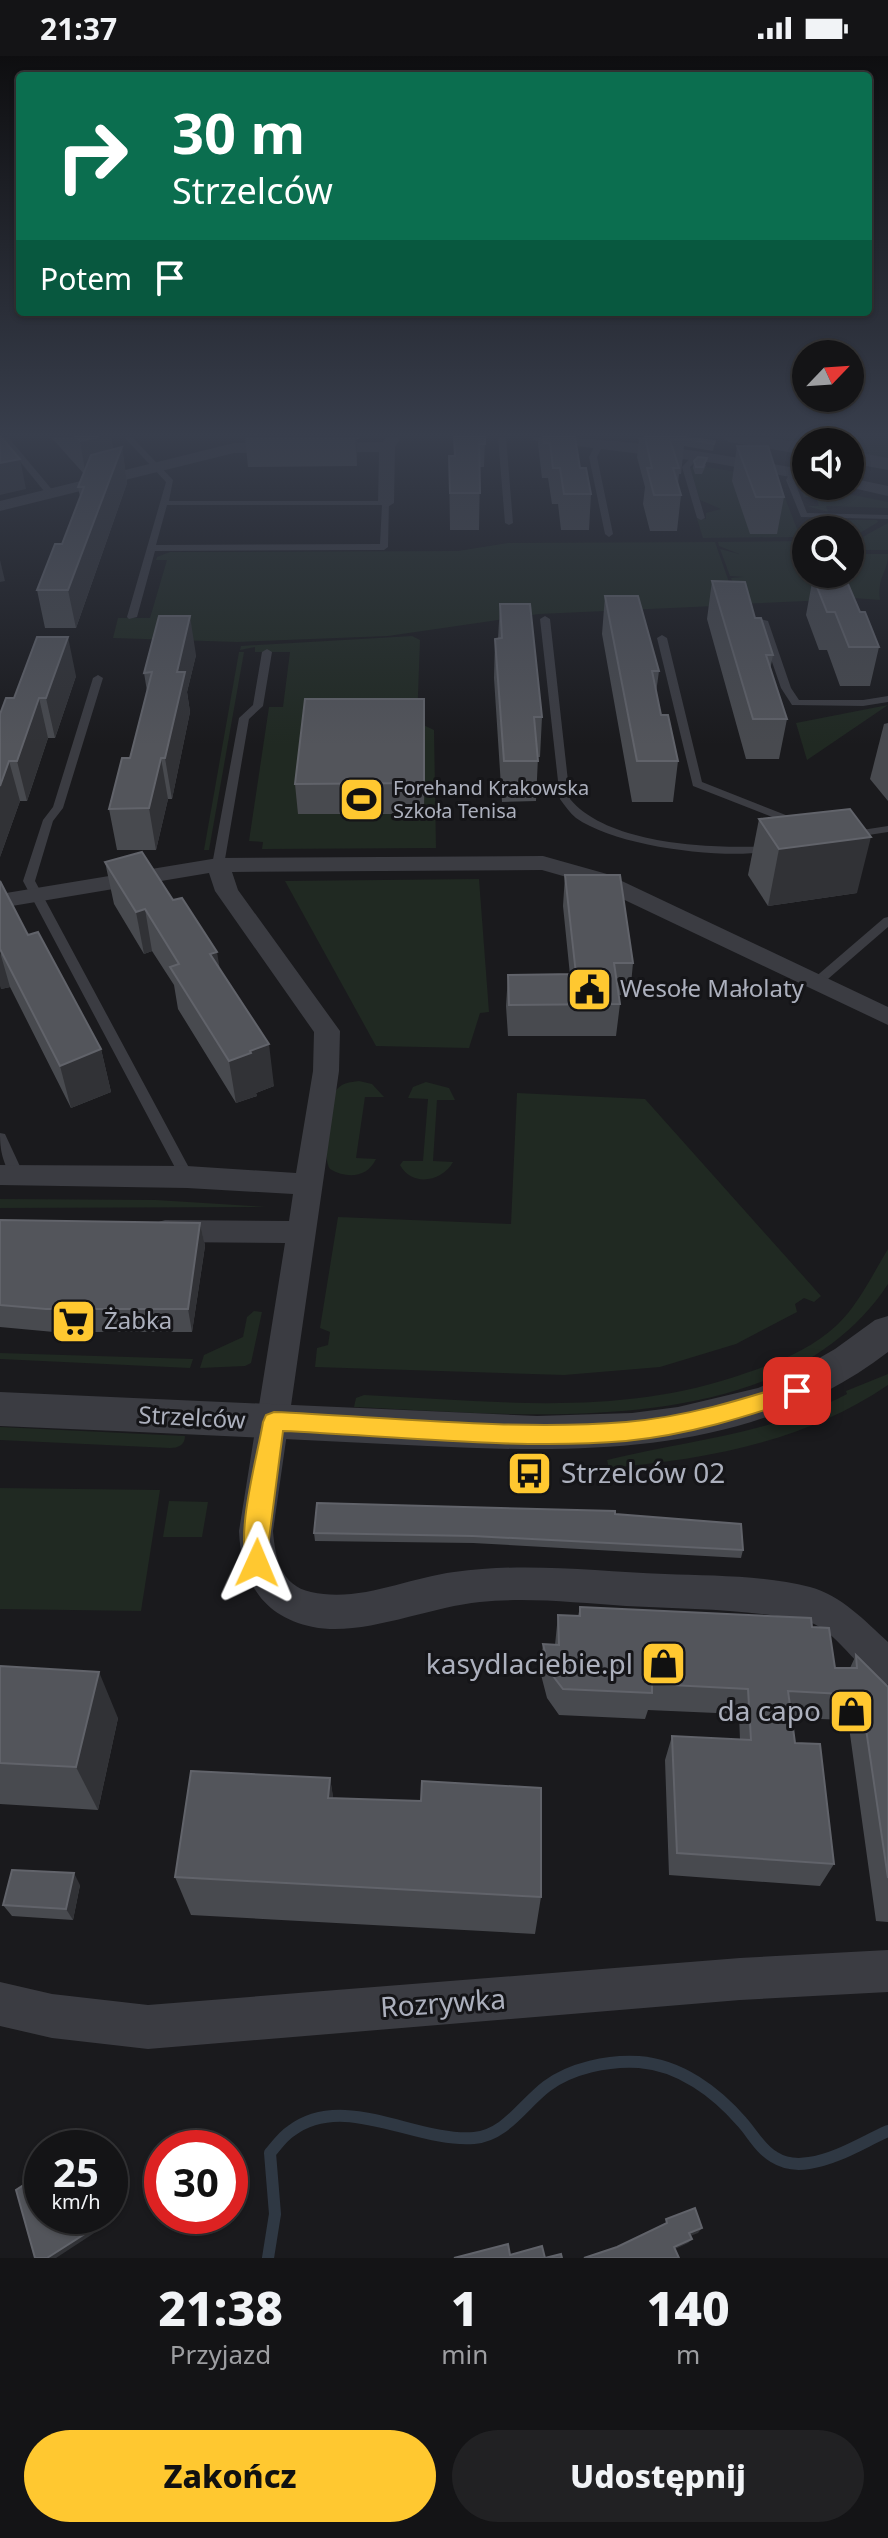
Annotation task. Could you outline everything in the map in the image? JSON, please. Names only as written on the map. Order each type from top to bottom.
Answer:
[{"type":"street","points":[[0,901],[218,865],[527,862],[571,869],[627,892],[888,1017]]},
{"type":"street","points":[[218,865],[227,891],[327,1031],[326,1071],[256,1531],[257,1563],[273,1591],[293,1603],[332,1612],[354,1611],[420,1594],[510,1583],[746,1595],[809,1604],[833,1615],[888,1667]]},
{"type":"street","points":[[8,1175],[187,1177],[309,1184]]},
{"type":"street","points":[[143,1231],[301,1232]]},
{"type":"street","name":"Strzelców","points":[[0,1409],[537,1433],[650,1429],[734,1413],[797,1391],[848,1363],[888,1331]]},
{"type":"street","name":"Rozrywka","points":[[0,2004],[52,2016],[148,2027],[740,1979],[888,1971]]},
{"type":"lane","points":[[132,617],[154,540]]},
{"type":"lane","points":[[151,548],[384,547],[384,540]]},
{"type":"lane","points":[[545,619],[565,799],[572,811],[609,829],[675,844],[733,851],[782,847]]},
{"type":"lane","points":[[763,621],[786,688],[796,703],[863,703],[888,699]]},
{"type":"lane","points":[[662,638],[697,784],[806,827]]},
{"type":"lane","points":[[218,865],[244,718],[258,706],[267,652]]},
{"type":"lane","points":[[98,678],[58,808],[48,820],[29,881],[187,1177]]},
{"type":"lane","points":[[834,838],[888,829]]},
{"type":"lane","points":[[817,982],[888,921]]},
{"type":"lane","points":[[0,1138],[8,1175]]},
{"type":"shaded area","points":[[864,540],[888,540],[888,550],[864,550]]},
{"type":"shaded area","points":[[792,541],[792,588],[844,588],[849,599],[740,604],[731,578],[744,577],[730,576],[720,549],[739,554],[719,546],[718,542]]},
{"type":"shaded area","points":[[715,542],[737,605],[539,614],[388,636],[237,642],[113,638],[118,618],[150,618],[167,560],[156,560],[170,552],[458,551],[508,543]]},
{"type":"shaded area","points":[[864,554],[888,554],[880,585],[880,600],[854,598],[849,588],[864,588]]},
{"type":"shaded area","points":[[412,636],[420,640],[417,722],[434,730],[436,848],[262,849],[263,842],[249,841],[269,707],[283,707],[290,652],[255,652],[255,647],[240,650],[241,646]]},
{"type":"shaded area","points":[[239,652],[244,652],[209,850],[204,850]]},
{"type":"shaded area","points":[[888,705],[807,760],[796,723]]},
{"type":"shaded area","points":[[479,879],[489,1012],[480,1013],[469,1048],[376,1046],[285,881]]},
{"type":"shaded area","points":[[359,1081],[372,1084],[384,1097],[365,1097],[356,1158],[376,1159],[367,1170],[350,1175],[330,1169],[326,1154],[327,1131],[335,1092],[342,1085]]},
{"type":"shaded area","points":[[426,1082],[449,1088],[455,1100],[437,1100],[433,1161],[453,1162],[435,1178],[419,1179],[405,1172],[400,1165],[403,1161],[423,1161],[428,1099],[408,1098],[413,1087]]},
{"type":"shaded area","points":[[517,1093],[645,1099],[821,1296],[814,1302],[804,1298],[795,1304],[797,1312],[736,1344],[660,1367],[564,1375],[315,1367],[317,1348],[328,1345],[330,1332],[320,1328],[338,1217],[511,1224]]},
{"type":"shaded area","points":[[0,1199],[156,1200],[266,1207],[0,1208]]},
{"type":"shaded area","points":[[888,1249],[888,1284],[841,1336],[783,1373],[716,1396],[643,1409],[568,1414],[492,1414],[354,1407],[356,1398],[364,1395],[557,1403],[652,1396],[699,1387],[782,1359],[827,1334],[852,1308]]},
{"type":"shaded area","points":[[254,1311],[262,1312],[251,1363],[245,1366],[200,1368],[204,1355],[243,1337],[247,1317]]},
{"type":"shaded area","points":[[0,1353],[193,1359],[190,1368],[0,1359]]},
{"type":"shaded area","points":[[888,1374],[888,1385],[856,1405],[789,1434],[719,1453],[609,1468],[607,1460],[789,1418],[818,1408],[847,1394],[846,1391]]},
{"type":"shaded area","points":[[0,1427],[185,1436],[184,1442],[170,1448],[0,1440]]},
{"type":"shaded area","points":[[0,1488],[160,1490],[141,1611],[0,1609]]},
{"type":"shaded area","points":[[169,1501],[208,1502],[202,1537],[163,1537]]},
{"type":"building","points":[[64,540],[87,540],[68,590],[37,590],[55,544],[62,544]]},
{"type":"building","points":[[712,581],[745,582],[755,618],[761,618],[773,655],[766,655],[787,719],[753,719]]},
{"type":"building","points":[[817,588],[850,588],[860,612],[865,612],[879,647],[849,647],[835,612],[827,612]]},
{"type":"building","points":[[605,596],[638,596],[659,671],[652,671],[661,715],[668,715],[678,761],[637,761]]},
{"type":"building","points":[[500,604],[530,604],[542,717],[534,717],[538,761],[504,761],[495,639],[502,638]]},
{"type":"building","points":[[159,616],[190,616],[177,672],[185,672],[165,758],[161,758],[149,808],[109,809],[122,758],[130,758],[152,672],[144,673]]},
{"type":"building","points":[[37,637],[68,637],[46,698],[39,698],[17,761],[9,761],[0,786],[0,714],[6,698],[14,698]]},
{"type":"building","points":[[305,699],[424,699],[424,783],[295,784]]},
{"type":"building","points":[[850,809],[871,837],[779,849],[759,819]]},
{"type":"building","points":[[142,852],[173,900],[182,898],[217,952],[210,954],[269,1044],[229,1061],[170,967],[179,964],[145,909],[136,912],[105,862]]},
{"type":"building","points":[[565,875],[620,875],[633,963],[614,963],[620,1004],[509,1005],[508,975],[576,974]]},
{"type":"building","points":[[0,881],[28,935],[38,932],[101,1049],[60,1066],[0,949]]},
{"type":"building","points":[[0,1220],[200,1223],[188,1309],[46,1309],[0,1305]]},
{"type":"building","points":[[317,1503],[615,1511],[615,1514],[741,1524],[743,1550],[473,1536],[314,1533]]},
{"type":"building","points":[[580,1607],[811,1618],[812,1627],[829,1628],[835,1668],[857,1668],[856,1655],[888,1687],[888,1878],[861,1695],[788,1691],[795,1743],[820,1744],[834,1864],[677,1853],[672,1736],[751,1740],[748,1689],[652,1684],[652,1693],[563,1689],[550,1672],[543,1644],[559,1645],[558,1615],[580,1616]]},
{"type":"building","points":[[0,1666],[99,1672],[76,1767],[0,1763]]},
{"type":"building","points":[[191,1771],[330,1778],[328,1798],[421,1801],[422,1781],[541,1788],[541,1897],[175,1877]]},
{"type":"building","points":[[12,1870],[74,1873],[66,1909],[3,1905]]},
{"type":"building","points":[[24,2185],[24,2219],[16,2190]]},
{"type":"building","points":[[695,2208],[702,2228],[689,2233],[692,2239],[674,2247],[679,2258],[584,2258],[617,2247],[667,2223],[666,2219]]},
{"type":"building","points":[[28,2234],[85,2234],[47,2258],[35,2258]]},
{"type":"building","points":[[508,2244],[510,2255],[542,2246],[545,2258],[454,2258]]},
{"type":"waterway","points":[[268,2258],[275,2214],[270,2153],[288,2133],[312,2120],[334,2116],[357,2117],[428,2133],[474,2138],[485,2136],[505,2125],[547,2086],[567,2074],[591,2066],[639,2062],[669,2068],[696,2082],[732,2111],[764,2150],[787,2163],[805,2164],[830,2158],[888,2131]]},
{"type":"place","name":"Forehand Krakowska Szkoła Tenisa","points":[[362,799]]},
{"type":"place","name":"Wesołe Małolaty","points":[[589,989]]},
{"type":"place","name":"Żabka","points":[[73,1321]]},
{"type":"place","name":"Strzelców 02","points":[[530,1473]]},
{"type":"place","name":"kasydlaciebie.pl","points":[[664,1664]]},
{"type":"place","name":"da capo","points":[[852,1711]]},
{"type":"route","points":[[257,1563],[256,1531],[274,1422],[537,1433],[626,1431],[719,1417],[797,1391]]}]
